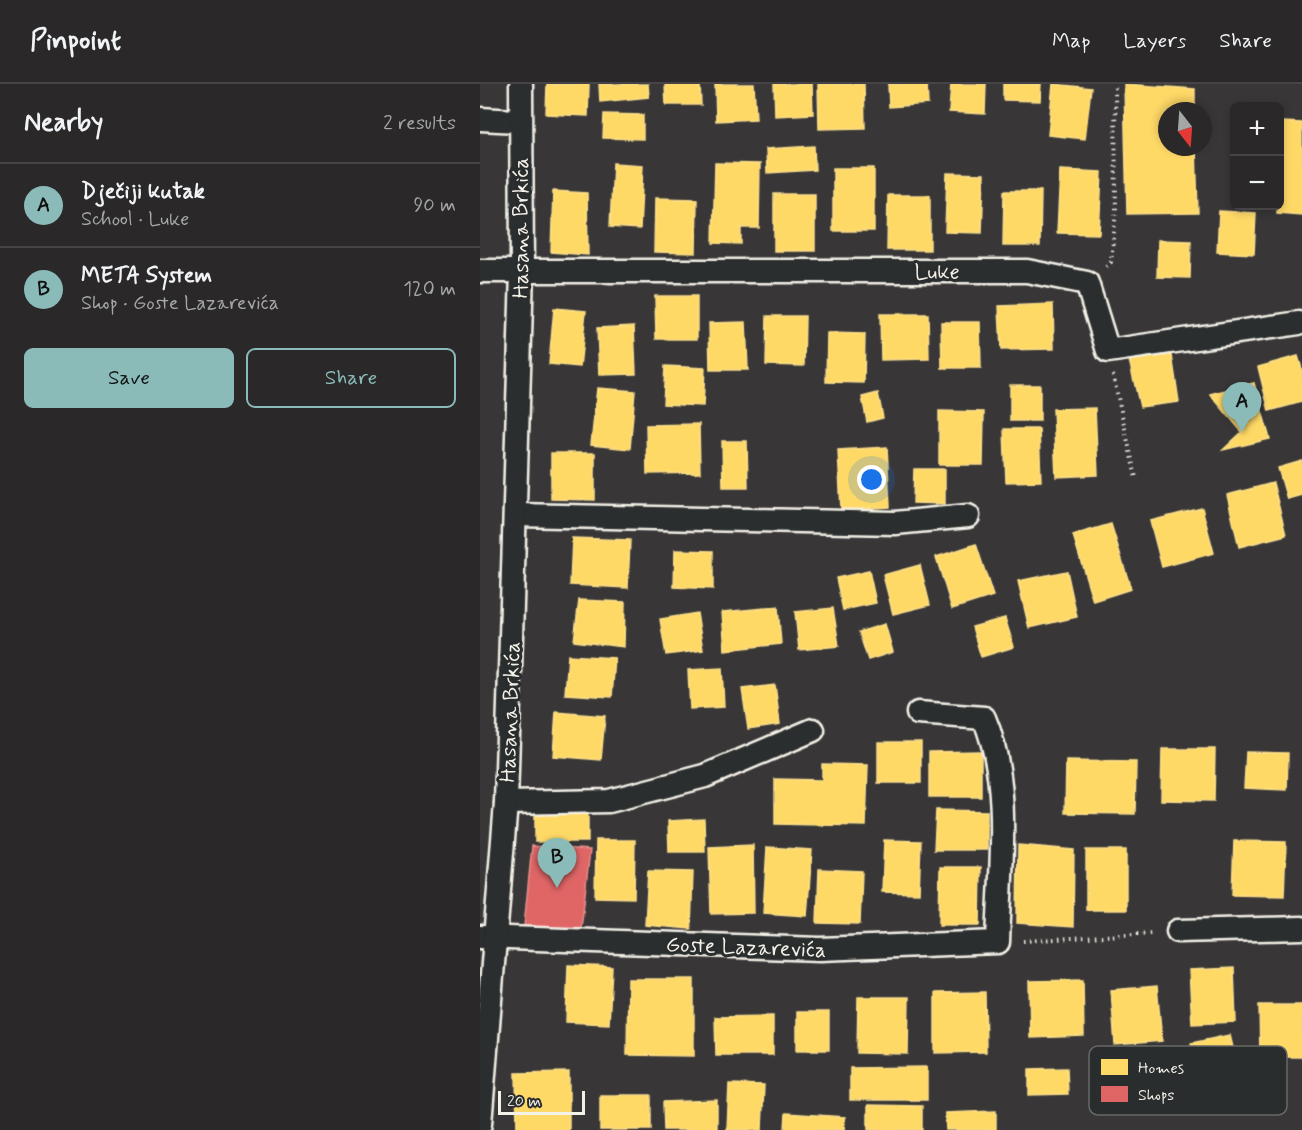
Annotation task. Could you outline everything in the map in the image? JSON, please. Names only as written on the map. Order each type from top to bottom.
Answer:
[{"type":"street","name":"Hasana Brkića","points":[[480,1124],[487,937],[506,803],[522,271],[520,84]]},
{"type":"street","points":[[480,119],[519,121]]},
{"type":"street","name":"Luke","points":[[480,271],[1027,271],[1087,283]]},
{"type":"street","points":[[1087,283],[1108,351],[1299,323]]},
{"type":"street","points":[[516,515],[895,523],[968,516]]},
{"type":"street","points":[[918,712],[984,718],[994,741],[1002,823],[998,942]]},
{"type":"street","points":[[506,803],[609,801],[705,776],[813,730]]},
{"type":"street","points":[[1178,931],[1302,928]]},
{"type":"street","name":"Goste Lazarevića","points":[[487,937],[820,949],[998,942]]},
{"type":"path","points":[[1087,283],[1111,262],[1116,211],[1115,84]]},
{"type":"path","points":[[1108,351],[1136,478]]},
{"type":"path","points":[[998,942],[1178,931]]},
{"type":"building: Homes","points":[[547,84],[589,84],[588,116],[546,114]]},
{"type":"building: Homes","points":[[599,84],[648,84],[649,97],[600,102]]},
{"type":"building: Homes","points":[[665,84],[700,84],[701,105],[666,105]]},
{"type":"building: Homes","points":[[715,84],[754,84],[756,119],[716,121]]},
{"type":"building: Homes","points":[[774,84],[812,84],[813,114],[775,116]]},
{"type":"building: Homes","points":[[818,84],[864,84],[865,128],[819,129]]},
{"type":"building: Homes","points":[[888,84],[927,84],[928,104],[889,107]]},
{"type":"building: Homes","points":[[951,84],[986,84],[985,114],[949,112]]},
{"type":"building: Homes","points":[[1003,84],[1041,84],[1040,101],[1003,100]]},
{"type":"building: Homes","points":[[1053,84],[1091,88],[1085,139],[1048,135]]},
{"type":"building: Homes","points":[[1124,84],[1195,89],[1195,102],[1158,102],[1158,156],[1196,156],[1198,213],[1127,214]]},
{"type":"building: Homes","points":[[604,114],[643,115],[643,139],[603,138]]},
{"type":"building: Homes","points":[[1284,122],[1302,123],[1302,215],[1277,213],[1277,210],[1284,210]]},
{"type":"building: Homes","points":[[814,146],[815,170],[767,173],[766,149]]},
{"type":"building: Homes","points":[[613,163],[643,165],[640,229],[610,227]]},
{"type":"building: Homes","points":[[715,163],[760,164],[759,228],[741,228],[741,244],[713,243]]},
{"type":"building: Homes","points":[[833,168],[874,168],[874,231],[833,231]]},
{"type":"building: Homes","points":[[1060,170],[1102,172],[1099,234],[1057,233]]},
{"type":"building: Homes","points":[[947,173],[984,174],[982,233],[945,232]]},
{"type":"building: Homes","points":[[553,191],[587,193],[588,255],[551,252]]},
{"type":"building: Homes","points":[[1004,191],[1041,191],[1040,246],[1003,246]]},
{"type":"building: Homes","points":[[774,194],[815,194],[815,251],[774,251]]},
{"type":"building: Homes","points":[[888,195],[930,195],[930,250],[887,250]]},
{"type":"building: Homes","points":[[655,198],[697,199],[696,253],[654,252]]},
{"type":"building: Homes","points":[[1219,211],[1256,213],[1254,254],[1217,252]]},
{"type":"building: Homes","points":[[1158,240],[1191,241],[1190,278],[1157,277]]},
{"type":"building: Homes","points":[[655,296],[697,296],[697,339],[656,339]]},
{"type":"building: Homes","points":[[1053,304],[1054,349],[1001,350],[999,306]]},
{"type":"building: Homes","points":[[554,308],[586,311],[580,367],[549,364]]},
{"type":"building: Homes","points":[[880,314],[928,314],[929,359],[881,360]]},
{"type":"building: Homes","points":[[767,316],[805,316],[804,366],[766,365]]},
{"type":"building: Homes","points":[[746,322],[748,370],[710,370],[709,323]]},
{"type":"building: Homes","points":[[941,322],[980,322],[981,368],[942,368]]},
{"type":"building: Homes","points":[[634,326],[636,374],[599,375],[597,328]]},
{"type":"building: Homes","points":[[827,333],[865,334],[864,383],[826,382]]},
{"type":"building: Homes","points":[[1172,355],[1179,402],[1140,407],[1129,360]]},
{"type":"building: Homes","points":[[1298,356],[1302,369],[1302,402],[1269,411],[1258,367]]},
{"type":"building: Homes","points":[[665,366],[705,368],[703,406],[663,404]]},
{"type":"building: Homes","points":[[1254,383],[1270,439],[1223,450],[1242,432],[1210,394]]},
{"type":"building: Homes","points":[[1010,385],[1040,385],[1040,421],[1010,421]]},
{"type":"building: Homes","points":[[597,388],[635,391],[630,449],[591,445]]},
{"type":"building: Homes","points":[[878,393],[883,418],[867,422],[862,397]]},
{"type":"building: Homes","points":[[1095,408],[1098,475],[1056,477],[1053,409]]},
{"type":"building: Homes","points":[[939,411],[984,412],[983,465],[939,465]]},
{"type":"building: Homes","points":[[699,424],[700,473],[647,474],[646,425]]},
{"type":"building: Homes","points":[[1004,429],[1039,429],[1041,481],[1006,482]]},
{"type":"building: Homes","points":[[722,441],[747,441],[748,487],[723,487]]},
{"type":"building: Homes","points":[[887,447],[890,507],[841,510],[838,450]]},
{"type":"building: Homes","points":[[551,453],[595,453],[595,500],[551,499]]},
{"type":"building: Homes","points":[[1302,461],[1302,495],[1287,499],[1278,468]]},
{"type":"building: Homes","points":[[914,469],[945,469],[945,504],[913,503]]},
{"type":"building: Homes","points":[[1273,483],[1286,535],[1239,547],[1227,495]]},
{"type":"building: Homes","points":[[1202,508],[1214,553],[1162,567],[1150,521]]},
{"type":"building: Homes","points":[[1111,524],[1131,589],[1093,601],[1073,535]]},
{"type":"building: Homes","points":[[572,538],[630,540],[628,588],[570,585]]},
{"type":"building: Homes","points":[[976,544],[993,596],[952,609],[936,557]]},
{"type":"building: Homes","points":[[675,550],[713,551],[713,589],[674,587]]},
{"type":"building: Homes","points":[[920,565],[930,605],[893,614],[883,575]]},
{"type":"building: Homes","points":[[869,571],[876,603],[843,610],[836,578]]},
{"type":"building: Homes","points":[[1067,571],[1077,617],[1029,628],[1018,581]]},
{"type":"building: Homes","points":[[579,600],[625,602],[624,647],[574,641]]},
{"type":"building: Homes","points":[[778,607],[781,644],[725,650],[722,612]]},
{"type":"building: Homes","points":[[833,608],[839,646],[799,650],[795,612]]},
{"type":"building: Homes","points":[[697,613],[703,650],[666,655],[660,619]]},
{"type":"building: Homes","points":[[1005,618],[1014,647],[981,657],[972,627]]},
{"type":"building: Homes","points":[[885,624],[893,652],[868,660],[859,632]]},
{"type":"building: Homes","points":[[568,655],[615,658],[612,697],[565,694]]},
{"type":"building: Homes","points":[[722,668],[724,707],[690,709],[688,670]]},
{"type":"building: Homes","points":[[775,685],[780,724],[748,729],[742,689]]},
{"type":"building: Homes","points":[[556,712],[605,716],[601,760],[553,756]]},
{"type":"building: Homes","points":[[878,742],[921,742],[921,783],[878,783]]},
{"type":"building: Homes","points":[[1162,749],[1215,749],[1214,801],[1161,800]]},
{"type":"building: Homes","points":[[981,751],[981,797],[929,797],[929,752]]},
{"type":"building: Homes","points":[[1246,752],[1288,753],[1287,790],[1244,788]]},
{"type":"building: Homes","points":[[1066,761],[1136,762],[1135,814],[1065,813]]},
{"type":"building: Homes","points":[[822,764],[868,765],[866,826],[775,824],[775,779],[822,780]]},
{"type":"building: Homes","points":[[936,810],[987,811],[987,850],[934,850]]},
{"type":"building: Homes","points":[[535,813],[588,813],[588,842],[535,842]]},
{"type":"building: Homes","points":[[704,819],[705,852],[669,852],[668,821]]},
{"type":"building: Homes","points":[[596,840],[635,840],[634,898],[595,897]]},
{"type":"building: Homes","points":[[884,840],[921,841],[919,893],[882,892]]},
{"type":"building: Homes","points":[[1234,841],[1286,842],[1284,896],[1232,895]]},
{"type":"building: Homes","points":[[753,845],[754,913],[711,914],[709,847]]},
{"type":"building: Homes","points":[[1018,845],[1074,850],[1073,927],[1017,923]]},
{"type":"building: Homes","points":[[767,847],[812,850],[807,916],[763,913]]},
{"type":"building: Homes","points":[[1086,850],[1126,850],[1126,910],[1086,910]]},
{"type":"building: Homes","points":[[940,867],[981,867],[980,925],[939,925]]},
{"type":"building: Homes","points":[[819,869],[862,871],[860,924],[817,923]]},
{"type":"building: Homes","points":[[648,871],[693,872],[691,929],[645,925]]},
{"type":"building: Homes","points":[[568,965],[612,967],[609,1024],[566,1022]]},
{"type":"building: Homes","points":[[1234,968],[1236,1022],[1192,1024],[1189,970]]},
{"type":"building: Homes","points":[[628,979],[694,979],[694,1056],[627,1055]]},
{"type":"building: Homes","points":[[1083,980],[1084,1036],[1030,1038],[1029,981]]},
{"type":"building: Homes","points":[[1157,986],[1162,1041],[1115,1045],[1111,990]]},
{"type":"building: Homes","points":[[985,992],[986,1052],[935,1053],[935,993]]},
{"type":"building: Homes","points":[[858,997],[909,997],[908,1054],[857,1053]]},
{"type":"building: Homes","points":[[1259,1005],[1302,1005],[1302,1057],[1287,1057],[1287,1046],[1260,1046]]},
{"type":"building: Homes","points":[[797,1012],[829,1012],[829,1050],[797,1050]]},
{"type":"building: Homes","points":[[773,1016],[773,1055],[716,1055],[715,1017]]},
{"type":"building: Homes","points":[[1230,1035],[1233,1046],[1192,1046],[1191,1043]]},
{"type":"building: Homes","points":[[927,1067],[927,1100],[850,1100],[850,1068]]},
{"type":"building: Homes","points":[[1067,1068],[1068,1094],[1029,1095],[1029,1069]]},
{"type":"building: Homes","points":[[569,1072],[569,1130],[517,1130],[516,1073]]},
{"type":"building: Homes","points":[[729,1084],[764,1085],[762,1130],[727,1130]]},
{"type":"building: Homes","points":[[600,1095],[651,1095],[651,1130],[600,1130]]},
{"type":"building: Homes","points":[[717,1100],[717,1130],[664,1130],[663,1102]]},
{"type":"building: Homes","points":[[868,1105],[922,1106],[922,1130],[868,1130]]},
{"type":"building: Homes","points":[[996,1111],[996,1130],[946,1130],[945,1113]]},
{"type":"building: Homes","points":[[786,1113],[845,1117],[844,1130],[785,1130]]},
{"type":"building: Shops","points":[[532,846],[590,850],[581,929],[524,926]]},
{"type":"place","name":"Dječiji kutak","points":[[1242,432]]},
{"type":"place","name":"META System","points":[[557,888]]}]
